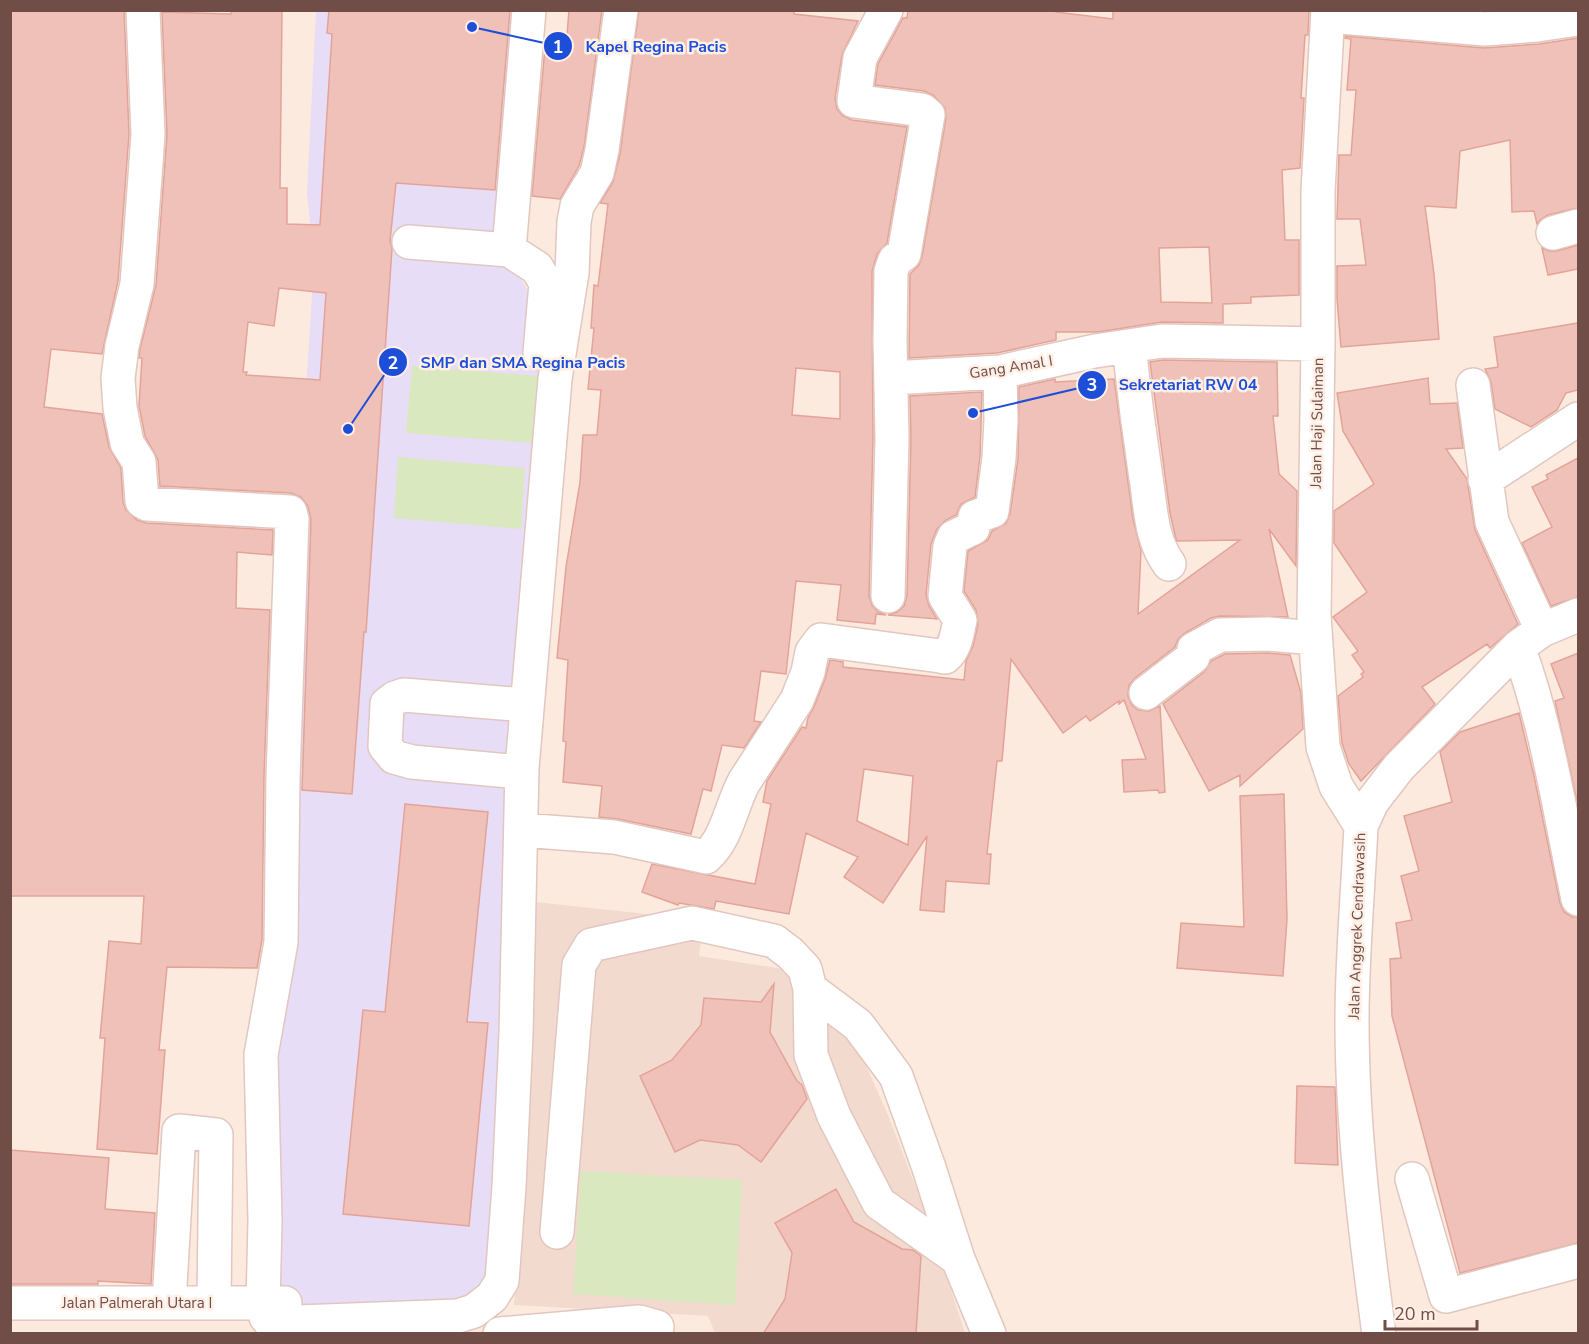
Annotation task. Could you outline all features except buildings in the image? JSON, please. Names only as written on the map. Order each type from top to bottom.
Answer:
[{"type":"street","points":[[143,10],[148,134],[136,284],[122,346],[118,378],[120,408],[127,443],[139,462],[142,501],[147,504],[290,512],[292,519],[283,777],[281,942],[261,1055],[266,1318],[271,1323],[458,1316],[474,1311],[492,1298],[502,1281],[516,1034],[522,768],[555,379],[572,273],[574,222],[577,206],[597,173],[621,10]]},
{"type":"street","points":[[509,250],[528,10]]},
{"type":"street","points":[[886,10],[860,58],[854,101],[922,110],[928,115],[903,254],[895,260],[891,271],[892,439],[888,596]]},
{"type":"street","points":[[1328,13],[1485,29],[1578,19]]},
{"type":"street","name":"Jalan Haji Sulaiman","points":[[1328,13],[1318,191],[1315,638],[1323,747],[1336,786],[1361,826]]},
{"type":"street","points":[[266,1318],[477,1294],[488,1288],[494,1278],[497,1263],[509,771],[546,283],[537,268],[509,250],[409,242]]},
{"type":"street","name":"Gang Amal I","points":[[891,378],[1000,372],[1095,351],[1162,341],[1318,344]]},
{"type":"street","points":[[1130,347],[1138,435],[1152,526],[1163,556],[1169,564]]},
{"type":"street","points":[[522,830],[614,837],[706,857],[727,826],[744,782],[797,700],[808,672],[812,652],[821,640],[945,657],[950,653],[954,647],[960,620],[945,596],[950,546],[953,538],[973,528],[975,516],[992,511],[999,458],[1000,372]]},
{"type":"street","points":[[1473,384],[1492,522],[1530,639],[1528,676],[1558,801],[1578,899]]},
{"type":"street","points":[[1485,480],[1578,419]]},
{"type":"street","name":"Jalan Anggrek Cendrawasih","points":[[1379,1334],[1363,1218],[1354,1101],[1352,1020],[1361,826],[1372,802],[1399,767],[1530,639],[1578,615]]},
{"type":"street","points":[[1146,693],[1193,657],[1194,649],[1220,634],[1268,634],[1315,638]]},
{"type":"street","points":[[509,771],[412,762],[394,757],[385,746],[387,704],[404,695],[513,704]]},
{"type":"street","points":[[557,1232],[579,965],[591,945],[692,923],[774,941],[790,953],[805,969],[810,989],[811,1055],[834,1116],[879,1203],[958,1259]]},
{"type":"street","points":[[810,989],[858,1025],[896,1076],[958,1259],[988,1334]]},
{"type":"street","points":[[169,1303],[179,1131],[216,1135],[214,1303]]},
{"type":"street","points":[[1412,1179],[1446,1296],[1578,1261]]},
{"type":"street","name":"Jalan Palmerah Utara I","points":[[10,1303],[214,1303],[266,1318]]},
{"type":"street","points":[[500,1334],[639,1322],[657,1327]]},
{"type":"shaded area","points":[[316,11],[535,11],[511,261],[539,311],[552,317],[500,1260],[467,1307],[259,1315],[291,626],[314,264],[307,192]]},
{"type":"shaded area","points":[[535,902],[703,920],[699,956],[791,970],[828,1010],[864,1061],[888,1115],[925,1211],[965,1333],[715,1333],[708,1316],[514,1305]]},
{"type":"green space","points":[[412,366],[538,376],[532,443],[406,433]]},
{"type":"green space","points":[[398,457],[525,468],[521,529],[394,518]]},
{"type":"green space","points":[[581,1171],[742,1180],[735,1305],[573,1294]]},
{"type":"place","name":"Kapel Regina Pacis","points":[[472,27]]},
{"type":"place","name":"Sekretariat RW 04","points":[[973,413]]},
{"type":"place","name":"SMP dan SMA Regina Pacis","points":[[348,429]]}]
